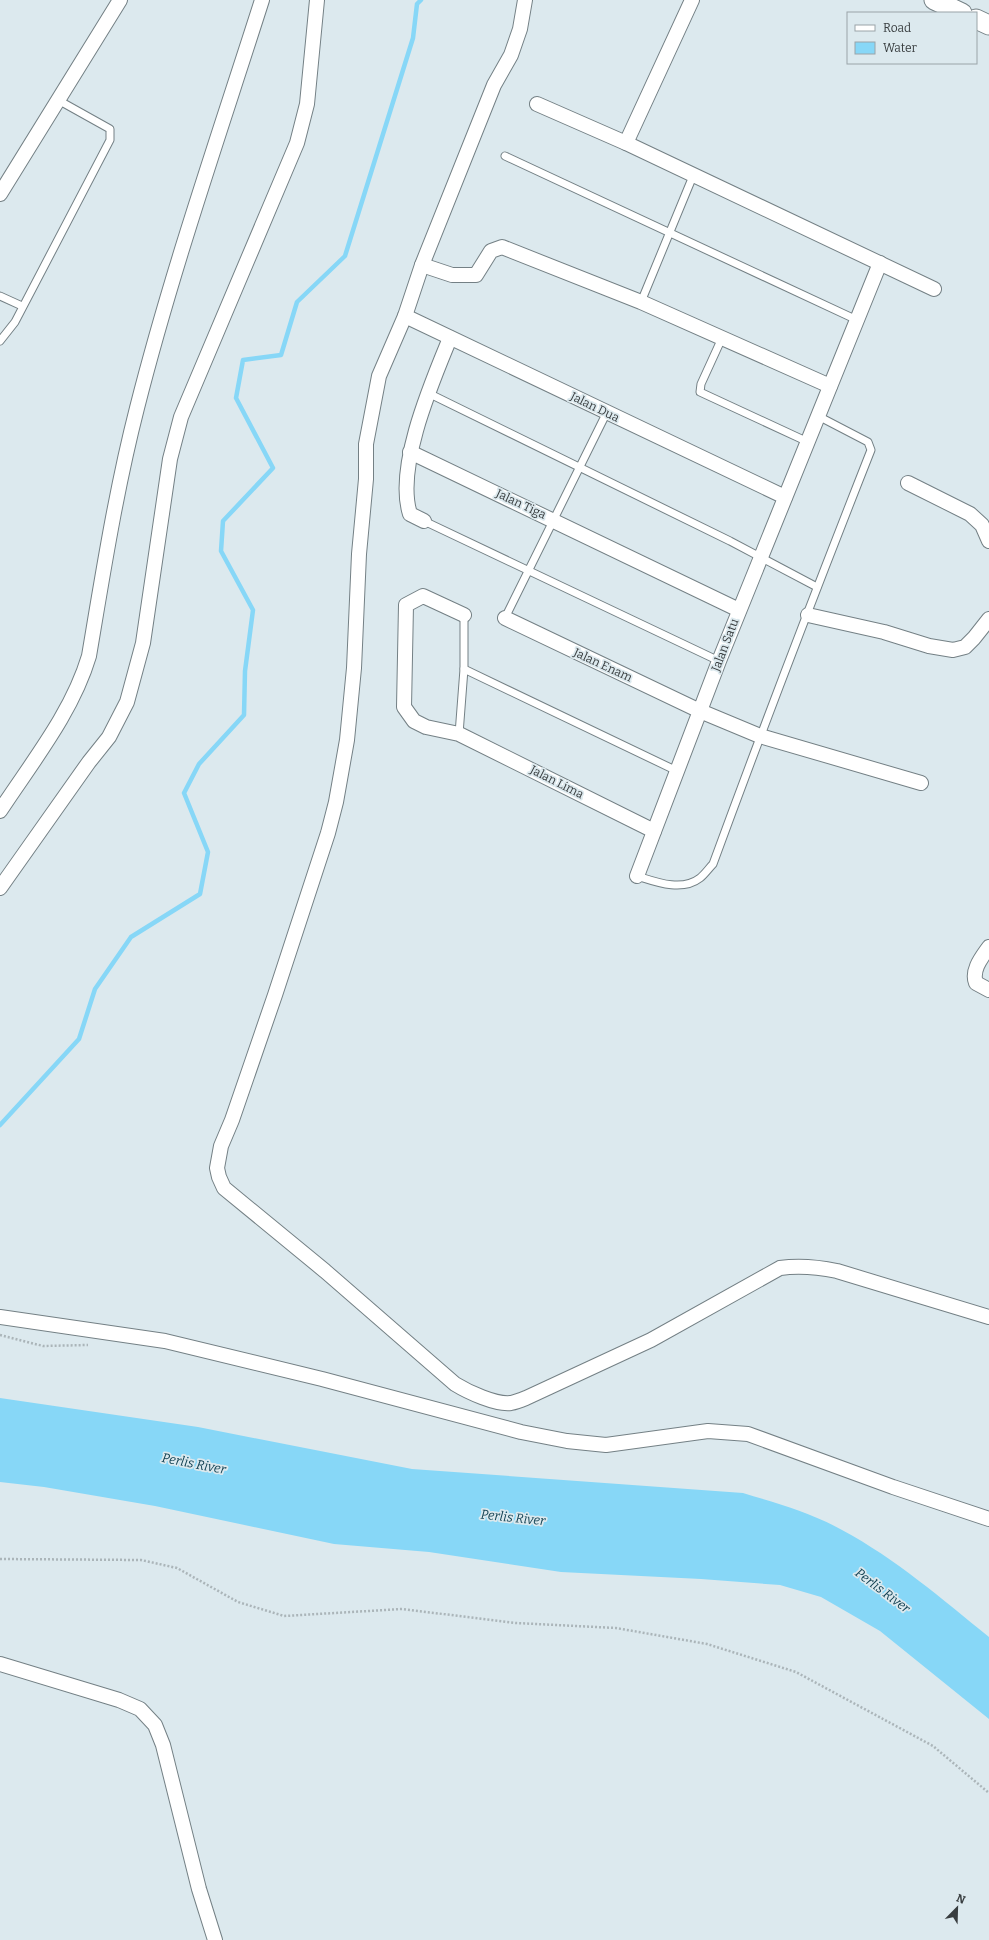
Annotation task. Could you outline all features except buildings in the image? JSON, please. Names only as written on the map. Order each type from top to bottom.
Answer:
[{"type":"main road","points":[[934,0],[960,12]]},
{"type":"main road","points":[[977,19],[989,25]]},
{"type":"street","points":[[0,194],[120,0]]},
{"type":"street","points":[[0,811],[66,710],[82,678],[89,656],[118,489],[137,408],[180,259],[262,0]]},
{"type":"street","points":[[0,888],[89,762],[109,737],[127,702],[143,643],[170,459],[181,417],[297,142],[307,104],[317,0]]},
{"type":"street","points":[[525,0],[520,29],[511,55],[494,85],[422,265],[405,316],[396,332],[379,376],[366,444],[366,479],[359,554],[354,668],[347,740],[336,802],[328,833],[275,994],[232,1120],[221,1146],[218,1168],[219,1177],[224,1188],[325,1271],[455,1384],[466,1391],[494,1401],[510,1403],[526,1398],[651,1340],[780,1268],[792,1266],[816,1267],[837,1271],[989,1317]]},
{"type":"street","points":[[626,143],[692,0]]},
{"type":"street","points":[[537,104],[626,143],[934,289]]},
{"type":"street","points":[[422,265],[452,275],[476,275],[491,251],[502,247],[641,302],[830,386]]},
{"type":"street","name":"Jalan Satu","points":[[637,876],[739,610],[880,263]]},
{"type":"street","name":"Jalan Dua","points":[[405,316],[785,497]]},
{"type":"street","points":[[424,521],[410,514],[406,503],[410,452],[428,393],[450,338]]},
{"type":"street","name":"Jalan Tiga","points":[[410,452],[554,519],[739,610]]},
{"type":"street","points":[[908,483],[970,514],[982,524],[989,541]]},
{"type":"street","points":[[459,734],[426,727],[414,721],[404,707],[406,605],[423,596],[464,615]]},
{"type":"street","points":[[808,614],[884,632],[929,646],[953,650],[965,647],[989,619]]},
{"type":"street","name":"Jalan Enam","points":[[505,618],[700,711],[760,736],[921,783]]},
{"type":"street","name":"Jalan Lima","points":[[459,734],[654,831]]},
{"type":"street","points":[[989,946],[976,968],[974,976],[976,983],[989,990]]},
{"type":"street","points":[[0,1317],[165,1341],[322,1379],[521,1432],[567,1441],[606,1445],[708,1431],[748,1434],[893,1487],[989,1519]]},
{"type":"street","points":[[0,1664],[119,1700],[140,1709],[155,1725],[163,1745],[199,1889],[215,1940]]},
{"type":"lane","points":[[0,341],[15,322],[110,140],[110,129],[58,100]]},
{"type":"lane","points":[[505,156],[857,320]]},
{"type":"lane","points":[[641,302],[693,176]]},
{"type":"lane","points":[[0,296],[22,306]]},
{"type":"lane","points":[[722,338],[701,384],[700,392],[808,442]]},
{"type":"lane","points":[[428,393],[817,587]]},
{"type":"lane","points":[[505,618],[607,412]]},
{"type":"lane","points":[[637,876],[666,886],[684,884],[699,879],[713,864],[760,736],[871,450],[868,442],[818,416]]},
{"type":"lane","points":[[424,521],[719,661]]},
{"type":"lane","points":[[459,734],[464,669],[464,615]]},
{"type":"lane","points":[[464,669],[677,771]]},
{"type":"path","points":[[0,1559],[141,1560],[177,1568],[238,1602],[284,1616],[402,1609],[516,1623],[616,1628],[707,1644],[796,1672],[933,1746],[989,1793]]},
{"type":"water","name":"Perlis River","points":[[0,1398],[198,1427],[412,1469],[743,1493],[806,1513],[862,1541],[918,1580],[989,1637],[989,1719],[880,1631],[821,1597],[780,1585],[701,1579],[561,1572],[429,1552],[334,1544],[155,1506],[44,1487],[0,1482]]},
{"type":"waterway","points":[[0,1125],[79,1039],[95,989],[131,937],[200,894],[208,852],[184,793],[199,764],[244,715],[245,671],[253,610],[221,551],[223,521],[273,468],[236,398],[243,360],[281,355],[297,302],[345,256],[413,38],[417,4],[421,0]]}]
